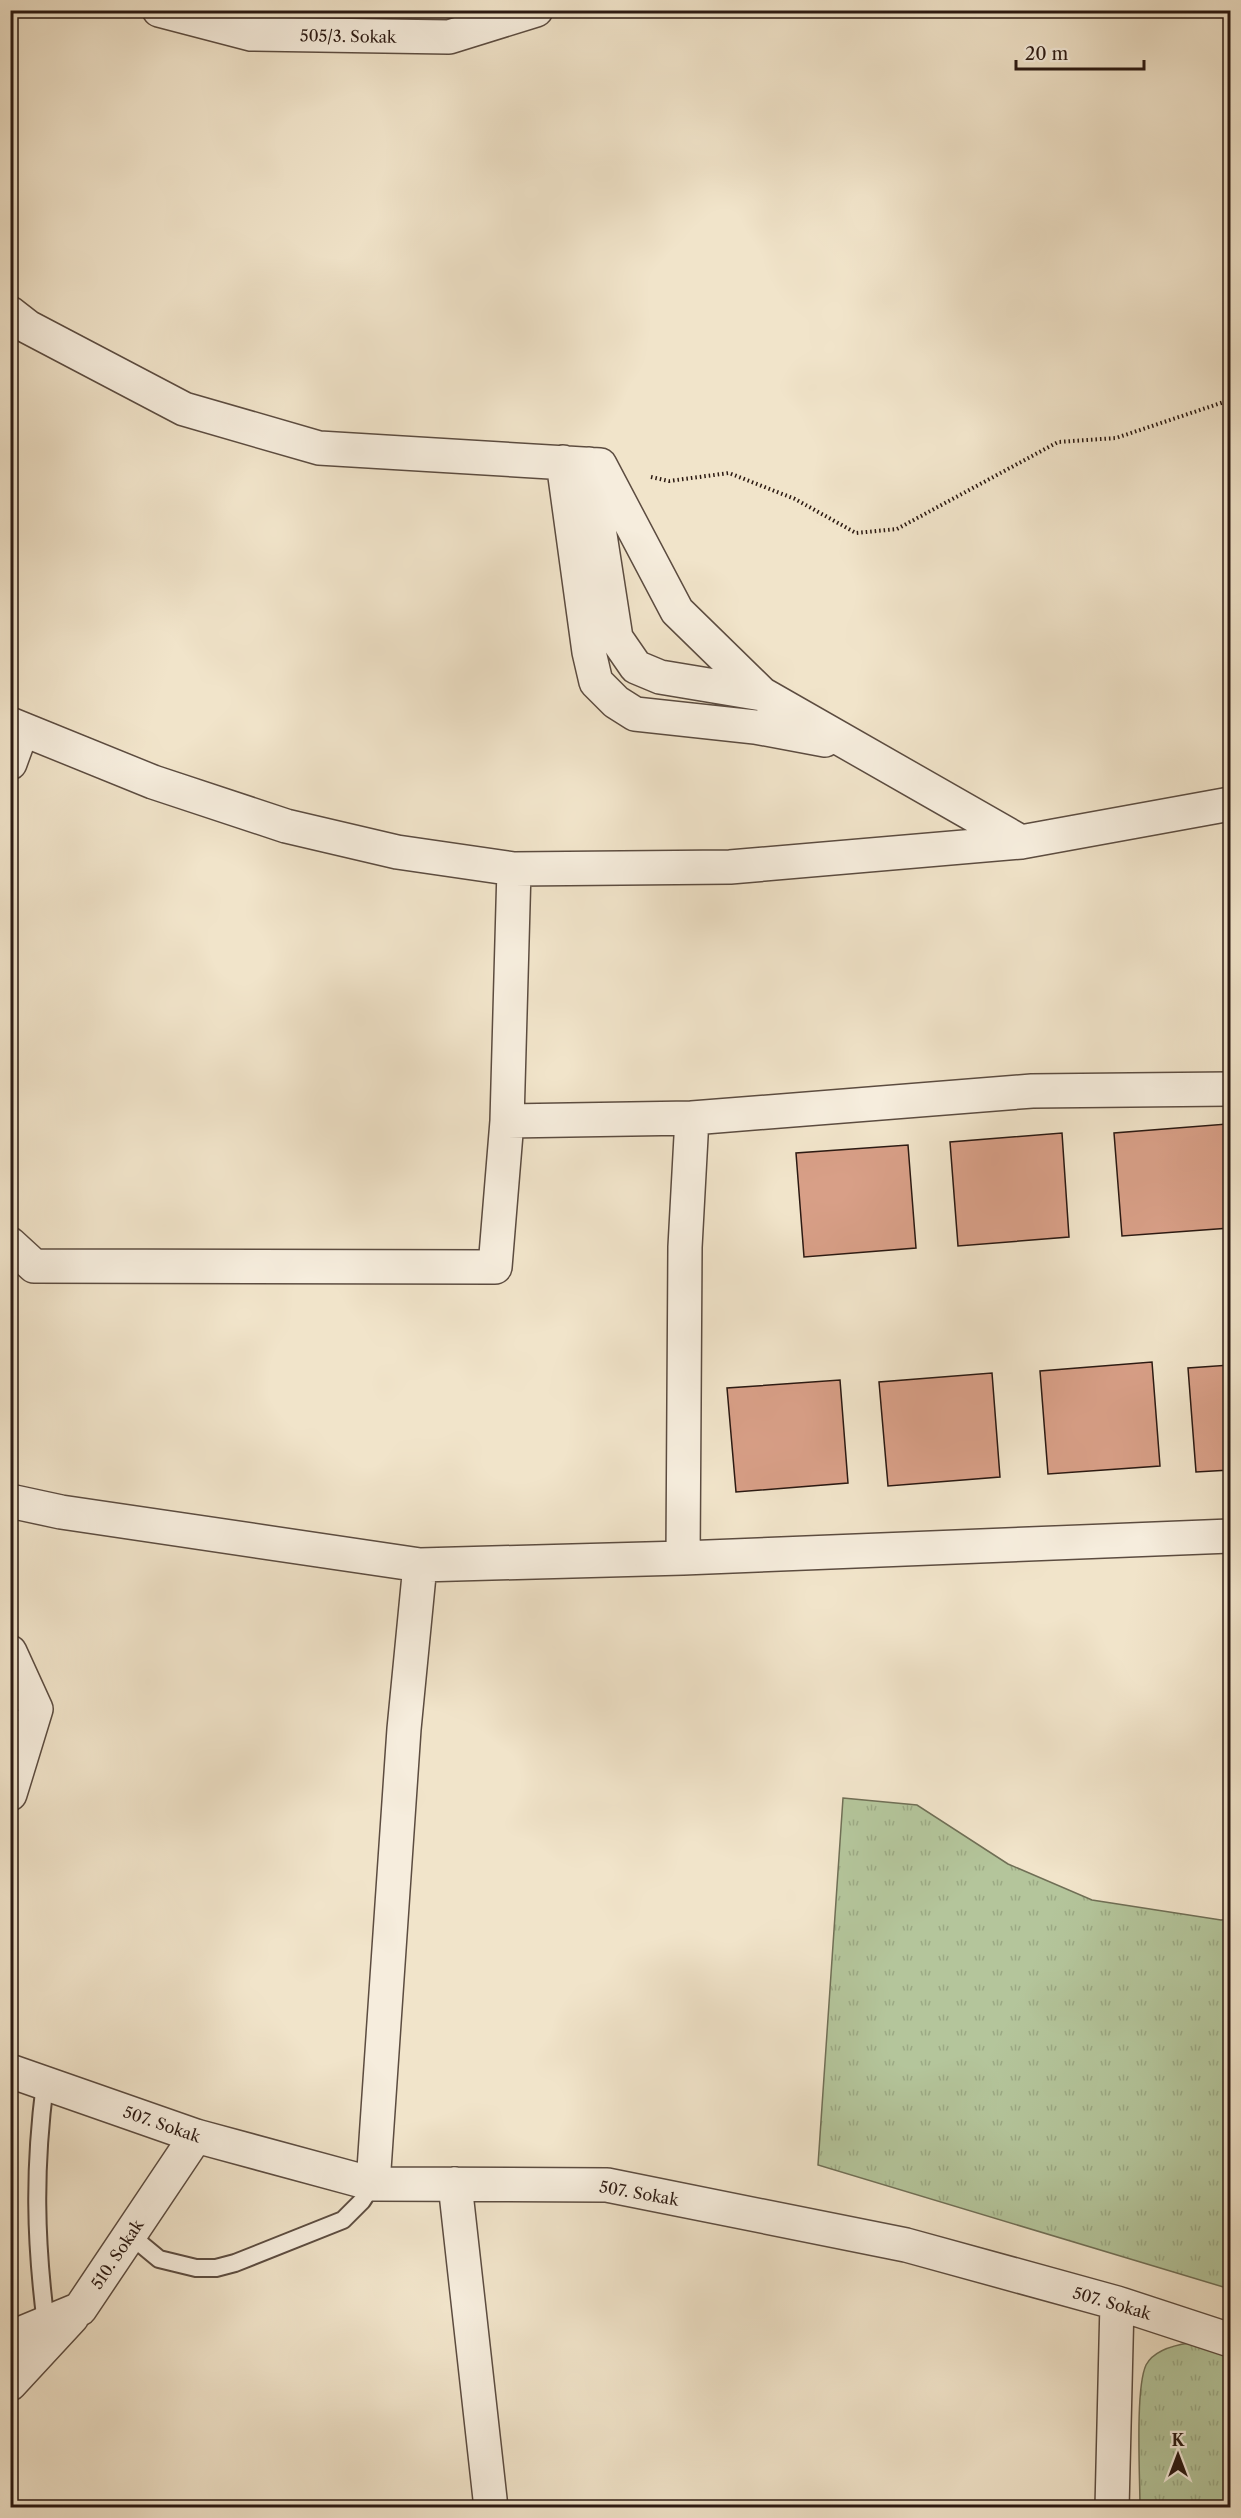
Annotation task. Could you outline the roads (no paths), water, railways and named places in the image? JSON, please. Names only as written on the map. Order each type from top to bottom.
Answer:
[{"type":"street","name":"505/3. Sokak","points":[[159,10],[251,34],[449,37],[536,10]]},
{"type":"street","points":[[10,313],[28,327],[184,409],[319,448],[584,464]]},
{"type":"street","points":[[584,464],[676,611],[762,694],[1021,842]]},
{"type":"street","points":[[584,464],[616,638],[636,667],[660,677],[762,694]]},
{"type":"street","points":[[584,464],[589,652],[596,682],[616,702],[634,714],[755,727],[848,744]]},
{"type":"street","points":[[10,763],[16,727],[153,782],[286,826],[397,852],[514,869],[730,867],[1021,842],[1230,804]]},
{"type":"street","points":[[10,1244],[34,1266],[495,1267],[507,1121],[514,869]]},
{"type":"street","points":[[507,1121],[692,1119],[1032,1091],[1230,1089]]},
{"type":"street","points":[[683,1558],[686,1247],[692,1119]]},
{"type":"street","points":[[10,1501],[61,1512],[420,1565],[683,1558],[1230,1536]]},
{"type":"street","points":[[373,2184],[404,1729],[420,1565]]},
{"type":"street","points":[[10,1652],[36,1709],[10,1794]]},
{"type":"street","name":"507. Sokak","points":[[10,2071],[196,2136],[373,2184],[607,2185],[906,2245],[1116,2303],[1230,2340]]},
{"type":"street","name":"510. Sokak","points":[[10,2384],[80,2309],[196,2136]]},
{"type":"street","points":[[455,2184],[490,2508]]},
{"type":"street","points":[[1112,2508],[1116,2303]]},
{"type":"street","points":[[10,2338],[80,2309]]},
{"type":"lane","points":[[45,2083],[39,2133],[36,2223],[46,2324]]},
{"type":"lane","points":[[130,2235],[159,2259],[196,2268],[216,2268],[235,2264],[343,2220],[362,2201],[373,2184]]}]
